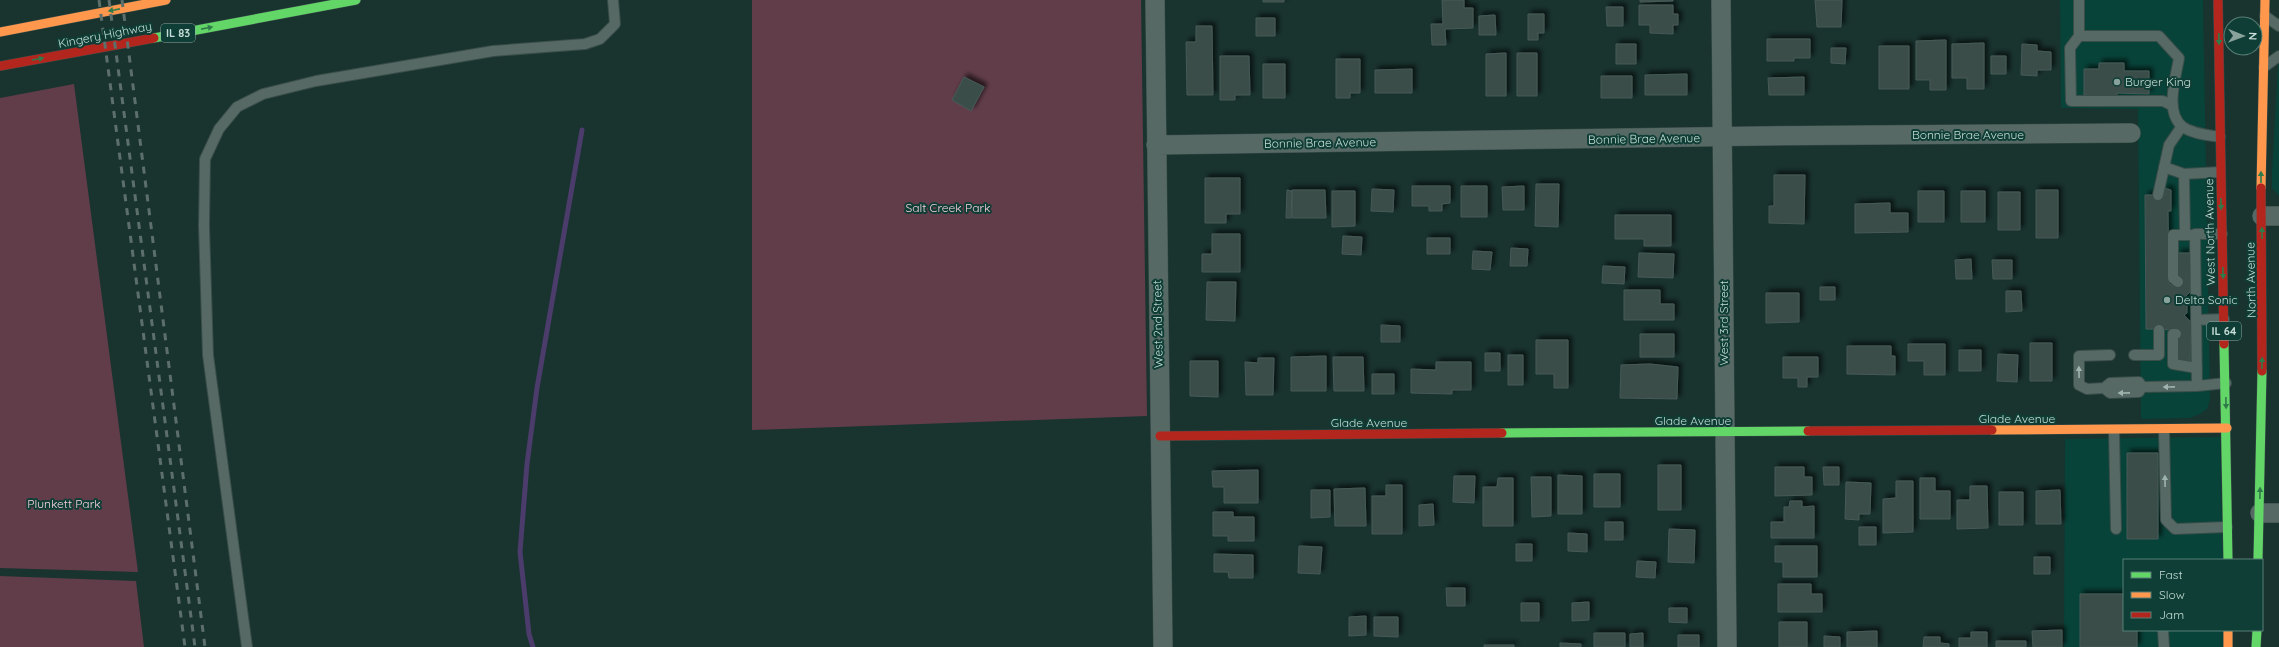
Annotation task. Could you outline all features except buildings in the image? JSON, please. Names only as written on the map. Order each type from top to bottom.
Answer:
[{"type":"main road","name":"Kingery Highway","points":[[0,32],[166,0]]},
{"type":"main road","name":"Kingery Highway","points":[[0,66],[356,0]]},
{"type":"main road","name":"West North Avenue","points":[[2218,0],[2228,559]]},
{"type":"main road","name":"North Avenue","points":[[2258,559],[2263,322],[2270,216],[2264,66],[2266,0]]},
{"type":"main road","name":"Glade Avenue","points":[[1160,436],[2114,431],[2226,428]]},
{"type":"main road","points":[[2228,631],[2228,647]]},
{"type":"main road","points":[[2256,647],[2257,631]]},
{"type":"street","name":"West 2nd Street","points":[[1155,0],[1164,647]]},
{"type":"street","name":"West 3rd Street","points":[[1721,0],[1727,647]]},
{"type":"street","name":"Bonnie Brae Avenue","points":[[1156,145],[2131,133]]},
{"type":"street","points":[[2260,513],[2279,513]]},
{"type":"lane","points":[[247,647],[208,355],[204,226],[205,159],[219,129],[237,107],[263,94],[316,81],[494,50],[563,47],[585,44],[600,39],[615,24],[613,0]]},
{"type":"lane","points":[[2079,0],[2079,36],[2070,48],[2071,101],[2163,101],[2173,106]]},
{"type":"lane","points":[[2265,16],[2279,26]]},
{"type":"lane","points":[[2079,36],[2159,36],[2179,58],[2173,106],[2176,116],[2182,126],[2191,131],[2220,137]]},
{"type":"lane","points":[[2264,66],[2279,56]]},
{"type":"lane","points":[[2158,195],[2170,145],[2182,126]]},
{"type":"lane","points":[[2164,167],[2184,174],[2220,172]]},
{"type":"lane","points":[[2184,174],[2196,320],[2193,334],[2197,368],[2196,386]]},
{"type":"lane","points":[[2178,282],[2173,278],[2173,235],[2222,234]]},
{"type":"lane","points":[[2196,320],[2224,319]]},
{"type":"lane","points":[[2134,355],[2159,355],[2159,330]]},
{"type":"lane","points":[[2176,334],[2173,334],[2174,364],[2197,368]]},
{"type":"lane","points":[[2110,355],[2078,356],[2079,385],[2087,389],[2104,388],[2110,393],[2139,392],[2142,387],[2196,386],[2226,382]]},
{"type":"lane","points":[[2164,430],[2166,520],[2175,529],[2227,528]]},
{"type":"lane","points":[[2114,431],[2116,529]]},
{"type":"lane","points":[[2163,631],[2164,647]]},
{"type":"shaded area","points":[[2060,0],[2203,0],[2210,400],[2207,409],[2190,418],[2141,419],[2138,109],[2061,108]]},
{"type":"shaded area","points":[[2279,47],[2279,196],[2272,188],[2272,173]]},
{"type":"shaded area","points":[[2220,437],[2223,559],[2123,559],[2123,631],[2224,631],[2225,647],[2064,647],[2065,439]]},
{"type":"green space","name":"Salt Creek Park","points":[[752,0],[1141,0],[1147,416],[752,430]]},
{"type":"green space","name":"Plunkett Park","points":[[74,84],[138,572],[0,568],[0,98]]},
{"type":"green space","points":[[0,576],[136,581],[144,647],[0,647]]},
{"type":"waterway","points":[[533,647],[529,634],[520,552],[527,464],[537,388],[582,130]]},
{"type":"railway","points":[[99,0],[185,647]]},
{"type":"railway","points":[[109,0],[195,647]]},
{"type":"railway","points":[[122,0],[205,647]]},
{"type":"traffic: fast","points":[[154,38],[356,0]]},
{"type":"traffic: fast","points":[[2224,344],[2228,559]]},
{"type":"traffic: fast","points":[[2258,559],[2262,371]]},
{"type":"traffic: fast","points":[[1502,433],[1808,431]]},
{"type":"traffic: fast","points":[[2256,647],[2257,631]]},
{"type":"traffic: slow","points":[[0,32],[166,0]]},
{"type":"traffic: slow","points":[[2261,188],[2265,0]]},
{"type":"traffic: slow","points":[[1992,430],[2227,428]]},
{"type":"traffic: slow","points":[[2228,631],[2228,647]]},
{"type":"traffic: jam","points":[[2218,0],[2224,344]]},
{"type":"traffic: jam","points":[[0,66],[154,38]]},
{"type":"traffic: jam","points":[[2261,188],[2262,371]]},
{"type":"traffic: jam","points":[[1808,431],[1992,430]]},
{"type":"traffic: jam","points":[[1160,436],[1502,433]]},
{"type":"place","name":"Burger King","points":[[2117,82]]},
{"type":"place","name":"Delta Sonic","points":[[2167,300]]}]
